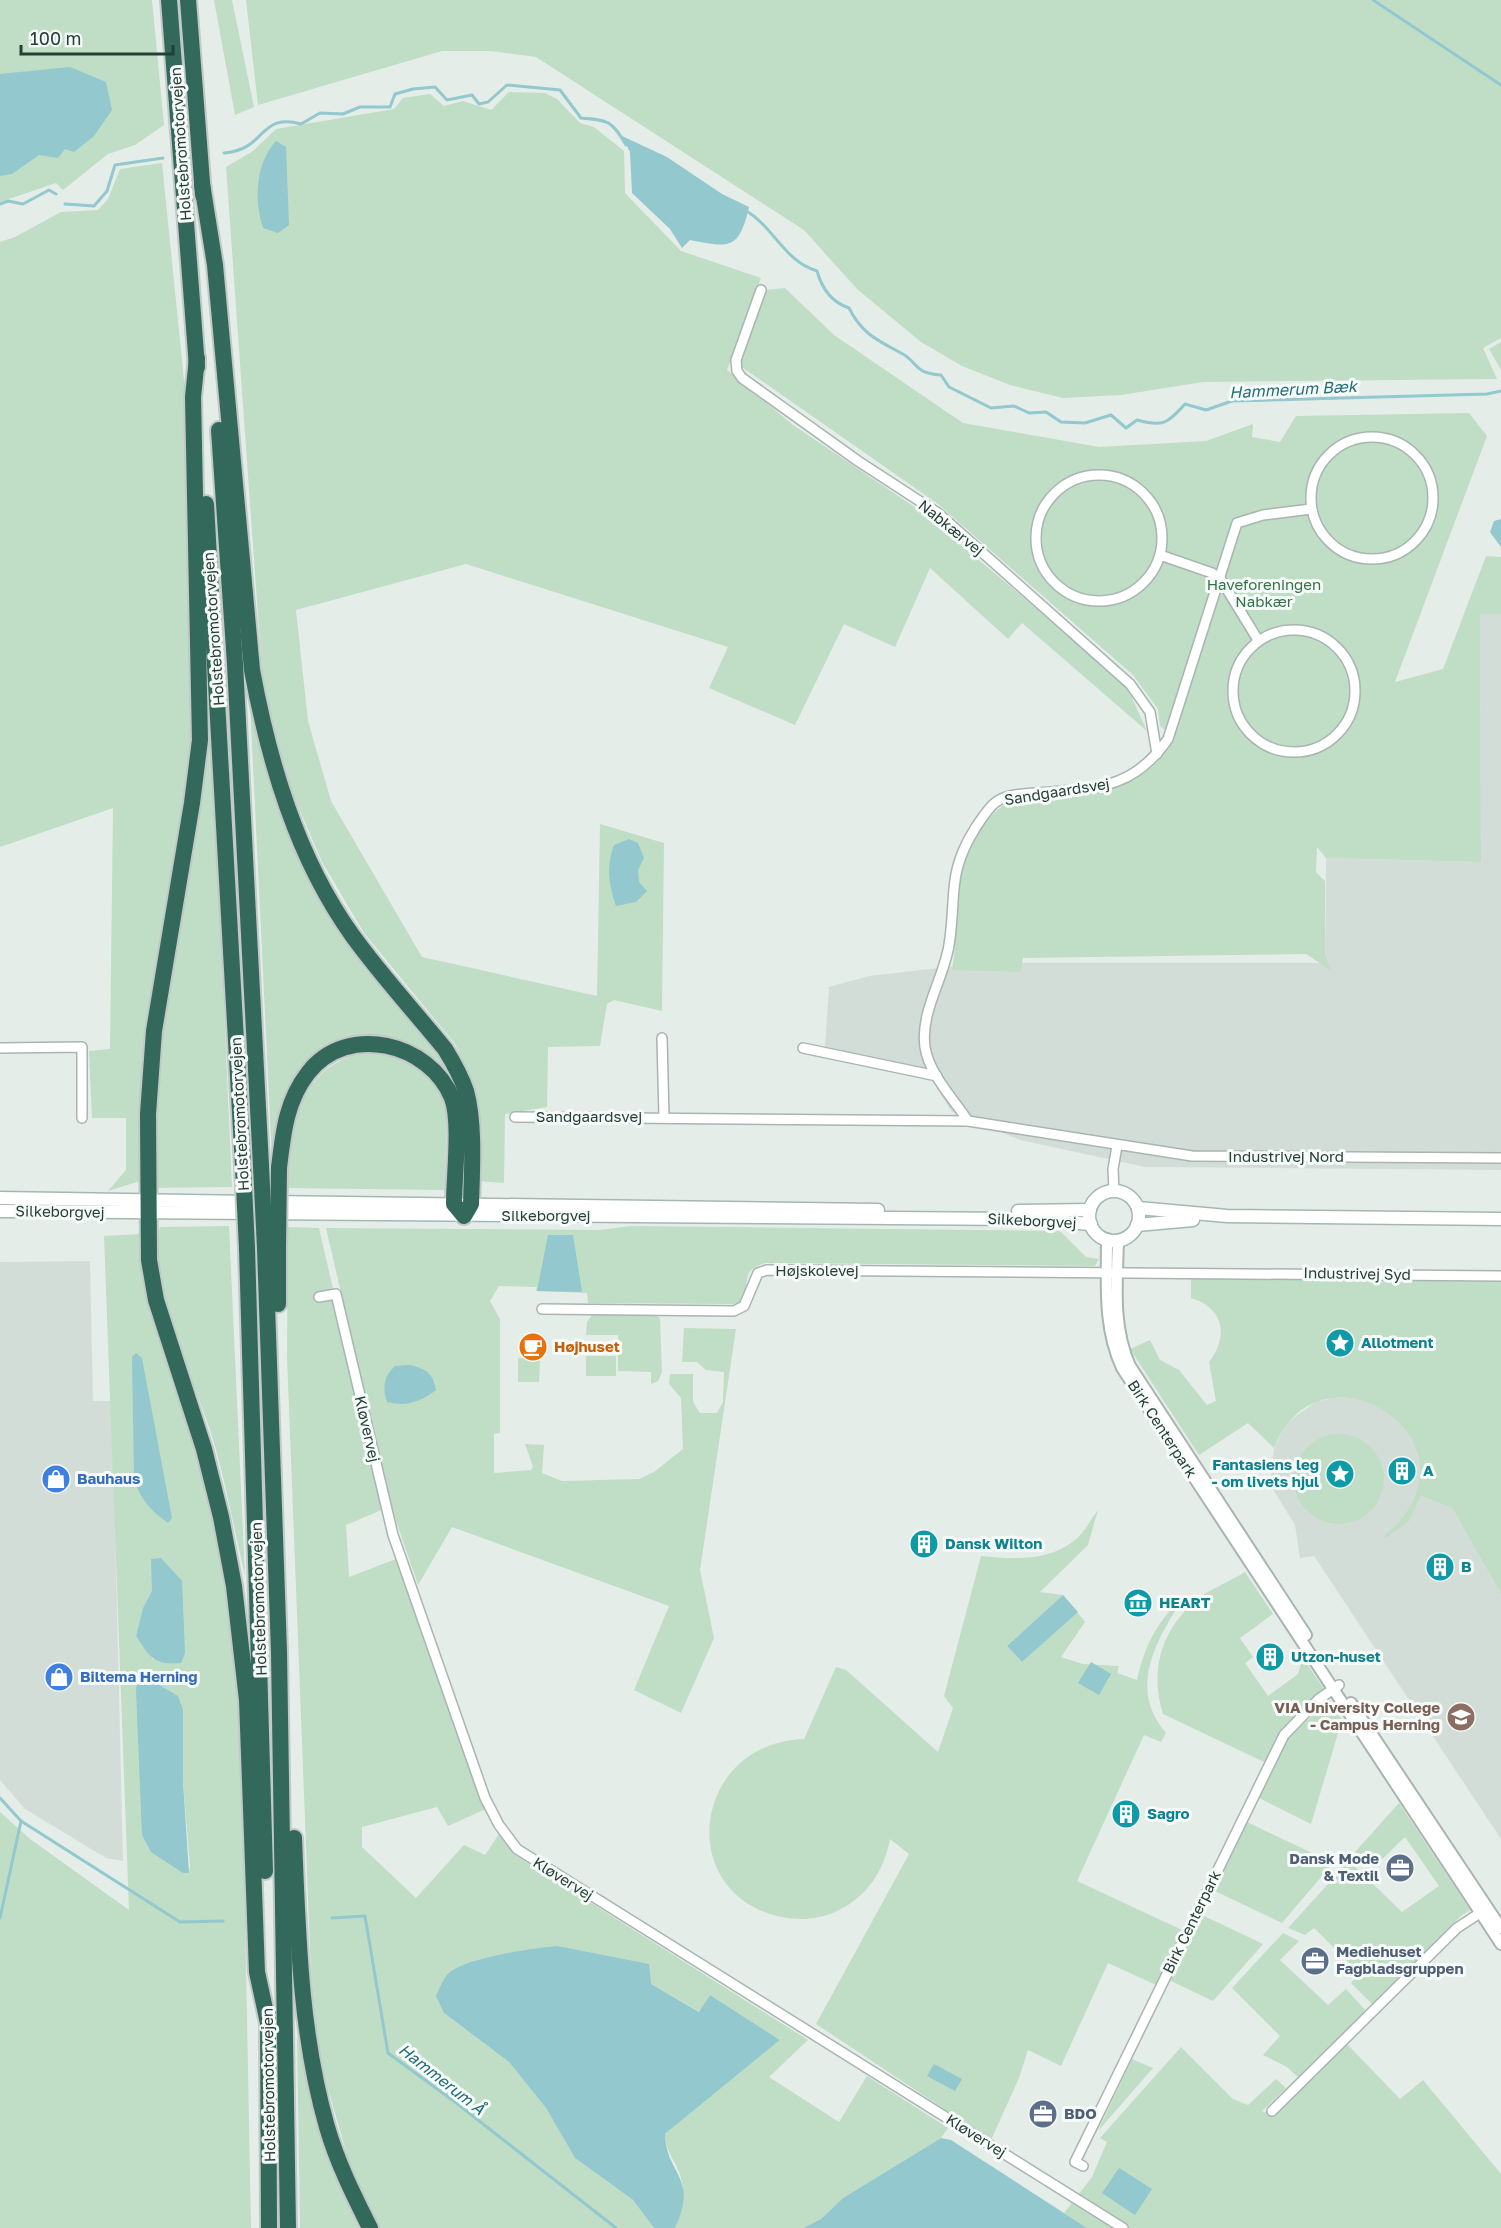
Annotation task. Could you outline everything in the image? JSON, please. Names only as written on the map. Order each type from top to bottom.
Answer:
[{"type":"highway","name":"Holstebromotorvejen","points":[[169,0],[197,358],[247,1248],[260,1647],[268,2023],[269,2228]]},
{"type":"highway","name":"Holstebromotorvejen","points":[[188,0],[235,664],[261,1166],[279,1326],[272,1389],[279,1652],[288,2228]]},
{"type":"highway","points":[[202,184],[215,265],[252,670],[262,722],[280,786],[306,850],[326,891],[351,934],[445,1049],[466,1091],[469,1115],[463,1208]]},
{"type":"highway","points":[[197,358],[193,397],[200,740],[192,803],[154,1031],[148,1114],[149,1260],[156,1300],[204,1449],[221,1517],[234,1586],[247,1700],[257,1972],[268,2023]]},
{"type":"highway","points":[[271,1248],[285,1121],[294,1096],[309,1071],[326,1058],[346,1048],[372,1043],[395,1046],[419,1057],[437,1074],[450,1095],[463,1208]]},
{"type":"highway","points":[[279,1652],[288,1710],[302,1996],[310,2055],[327,2129],[351,2190],[370,2228]]},
{"type":"main road","points":[[1114,1191],[1128,1194],[1138,1208],[1137,1226],[1131,1234],[1113,1240],[1095,1231],[1091,1224],[1090,1210],[1098,1197],[1114,1191]]},
{"type":"main road","name":"Silkeborgvej","points":[[0,1198],[148,1207]]},
{"type":"main road","name":"Silkeborgvej","points":[[0,1211],[148,1207],[1024,1212],[1090,1210]]},
{"type":"main road","name":"Silkeborgvej","points":[[463,1208],[1023,1219],[1091,1224]]},
{"type":"main road","points":[[1138,1208],[1227,1216],[1501,1219]]},
{"type":"main road","points":[[1137,1226],[1227,1216]]},
{"type":"street","name":"Nabkærvej","points":[[761,290],[736,360],[737,371],[742,378],[858,461],[938,513],[1130,684],[1150,712],[1157,754]]},
{"type":"street","points":[[1374,437],[1395,442],[1413,453],[1426,470],[1433,490],[1432,512],[1424,531],[1409,547],[1390,557],[1369,560],[1348,555],[1330,544],[1317,527],[1311,509],[1312,485],[1320,466],[1334,450],[1353,440],[1374,437]]},
{"type":"street","points":[[1105,475],[1126,481],[1144,494],[1156,512],[1162,533],[1160,555],[1150,575],[1134,590],[1114,599],[1092,601],[1071,595],[1053,582],[1041,564],[1035,543],[1038,521],[1047,501],[1063,486],[1083,477],[1105,475]]},
{"type":"street","name":"Sandgaardsvej","points":[[968,1121],[928,1060],[925,1045],[926,1024],[949,945],[956,868],[968,839],[984,815],[997,801],[1014,795],[1115,783],[1133,776],[1157,754],[1168,739],[1237,523],[1263,514],[1311,509]]},
{"type":"street","points":[[1160,555],[1212,573],[1220,578],[1258,640]]},
{"type":"street","points":[[1293,629],[1312,632],[1328,640],[1347,660],[1355,686],[1354,704],[1347,722],[1336,736],[1321,747],[1303,752],[1276,750],[1252,736],[1240,722],[1233,705],[1232,687],[1240,661],[1258,640],[1275,632],[1293,629]]},
{"type":"street","name":"Sandgaardsvej","points":[[662,1038],[664,1117]]},
{"type":"street","points":[[0,1048],[82,1047],[82,1118]]},
{"type":"street","points":[[803,1048],[938,1077]]},
{"type":"street","name":"Sandgaardsvej","points":[[515,1117],[968,1121],[1117,1146]]},
{"type":"street","points":[[1114,1191],[1113,1169],[1117,1146]]},
{"type":"street","name":"Industrivej Nord","points":[[1117,1146],[1192,1156],[1501,1158]]},
{"type":"street","name":"Birk Centerpark","points":[[1113,1240],[1112,1273],[1117,1324],[1121,1347],[1130,1366],[1253,1561],[1484,1910],[1501,1944]]},
{"type":"street","name":"Højskolevej","points":[[542,1309],[734,1311],[744,1306],[758,1273],[767,1270],[1112,1273]]},
{"type":"street","name":"Industrivej Syd","points":[[1112,1273],[1501,1276]]},
{"type":"street","name":"Kløvervej","points":[[319,1297],[336,1294],[393,1535],[485,1798],[499,1825],[517,1849],[1123,2228]]},
{"type":"street","name":"Birk Centerpark","points":[[1083,2166],[1076,2162],[1088,2135],[1284,1735],[1319,1699],[1336,1687]]},
{"type":"street","points":[[1272,2111],[1457,1928],[1484,1910]]},
{"type":"street","name":"Birk Centerpark","points":[[1484,1910],[1501,1928]]},
{"type":"shaded area","points":[[1480,614],[1501,614],[1501,1170],[1145,1167],[1020,1140],[951,1111],[925,1069],[825,1047],[829,987],[869,976],[982,963],[1325,963],[1326,858],[1481,862]]},
{"type":"shaded area","points":[[90,1261],[93,1401],[112,1401],[123,1861],[106,1858],[25,1809],[0,1780],[0,1262]]},
{"type":"shaded area","name":"VIA University College - Campus Herning","points":[[1333,1398],[1358,1398],[1372,1402],[1403,1424],[1416,1447],[1420,1466],[1421,1496],[1452,1508],[1501,1594],[1501,1839],[1314,1556],[1300,1558],[1295,1525],[1274,1491],[1271,1476],[1274,1448],[1286,1424],[1315,1402]]},
{"type":"green space","points":[[0,0],[152,0],[164,125],[135,145],[108,154],[63,190],[56,183],[0,202]]},
{"type":"green space","points":[[214,0],[232,0],[254,107],[235,115]]},
{"type":"green space","points":[[246,0],[1501,0],[1501,338],[1483,348],[1497,379],[1203,382],[1121,395],[1063,398],[1010,385],[962,366],[921,342],[857,289],[804,230],[536,57],[491,51],[442,51],[258,105]]},
{"type":"green space","points":[[509,92],[545,93],[557,99],[580,123],[594,127],[624,151],[625,193],[681,251],[761,278],[727,370],[793,425],[919,510],[1023,597],[1127,687],[1147,731],[1022,623],[1008,639],[930,568],[895,647],[844,624],[795,725],[709,688],[728,647],[466,564],[296,610],[308,721],[331,801],[422,957],[597,996],[600,824],[664,843],[662,1011],[614,1000],[607,1004],[600,1046],[548,1047],[547,1107],[505,1114],[504,1183],[477,1181],[479,1113],[470,1077],[455,1044],[364,933],[322,862],[289,785],[263,686],[226,167],[253,151],[276,129],[394,109],[403,98],[430,94],[444,106],[463,101],[491,110]]},
{"type":"green space","points":[[162,163],[185,390],[192,587],[191,742],[181,826],[149,1008],[140,1181],[108,1191],[126,1170],[126,1118],[92,1118],[89,1051],[110,1049],[113,808],[0,847],[0,242],[15,237],[61,212],[98,210],[108,199],[120,169]]},
{"type":"green space","name":"Haveforeningen Nabkær","points":[[785,288],[834,335],[963,423],[1099,447],[1206,441],[1253,424],[1252,437],[1280,442],[1296,416],[1469,413],[1487,436],[1395,682],[1443,669],[1486,556],[1501,557],[1501,614],[1480,614],[1481,862],[1326,858],[1317,847],[1316,872],[1325,881],[1325,953],[1330,970],[1306,954],[1023,958],[1021,972],[952,970],[960,878],[969,851],[993,814],[1014,800],[1084,794],[1125,784],[1143,774],[1160,759],[1175,738],[1160,726],[1158,709],[1133,675],[938,504],[739,365],[743,346],[765,290]]},
{"type":"green space","points":[[1501,342],[1501,370],[1489,349]]},
{"type":"green space","points":[[210,686],[232,1187],[155,1188],[155,1113],[160,1034],[200,789]]},
{"type":"green space","points":[[250,703],[301,856],[440,1054],[455,1085],[428,1059],[397,1041],[363,1036],[346,1040],[327,1049],[301,1068],[290,1088],[282,1112],[272,1159]]},
{"type":"green space","points":[[368,1052],[392,1055],[416,1065],[433,1083],[447,1104],[445,1190],[287,1188],[291,1143],[302,1101],[327,1069],[345,1058]]},
{"type":"green space","points":[[229,1226],[245,1576],[215,1446],[166,1305],[159,1276],[157,1249],[160,1227]]},
{"type":"green space","points":[[631,1226],[1060,1231],[1086,1257],[1099,1259],[1095,1266],[765,1263],[751,1270],[741,1303],[732,1304],[588,1303],[587,1293],[536,1291],[537,1287],[499,1286],[490,1301],[500,1319],[500,1433],[494,1434],[494,1473],[531,1470],[533,1467],[525,1444],[544,1445],[542,1473],[562,1481],[639,1479],[654,1472],[683,1449],[681,1398],[669,1384],[670,1374],[693,1374],[693,1402],[700,1413],[717,1413],[723,1402],[724,1372],[706,1370],[697,1362],[682,1362],[684,1328],[736,1329],[700,1570],[714,1638],[681,1713],[634,1690],[669,1606],[452,1527],[418,1585],[389,1500],[326,1228],[600,1230]]},
{"type":"green space","points":[[288,1227],[319,1228],[384,1509],[346,1525],[349,1577],[396,1559],[488,1808],[448,1826],[437,1807],[362,1827],[362,1847],[416,1898],[464,1845],[485,1855],[499,1834],[515,1855],[808,2040],[769,2077],[839,2122],[867,2076],[948,2128],[941,2138],[843,2198],[821,2219],[803,2228],[675,2228],[683,2190],[665,2134],[780,2040],[710,1995],[700,2012],[651,1984],[444,2013],[509,2062],[546,2108],[575,2158],[633,2200],[654,2228],[379,2228],[356,2186],[320,2061],[313,2025],[287,1357]]},
{"type":"green space","points":[[141,1234],[149,1307],[197,1456],[228,1591],[238,1687],[251,2228],[0,2228],[0,1812],[30,1839],[129,1910],[104,1236]],"holes":[[[152,1591],[154,1660],[136,1636],[143,1608]],[[183,1781],[190,1866],[189,1873],[183,1873]]]},
{"type":"green space","points":[[1191,1278],[1501,1282],[1501,1594],[1452,1508],[1421,1496],[1409,1521],[1386,1538],[1384,1536],[1413,1501],[1420,1467],[1410,1437],[1388,1413],[1358,1400],[1326,1399],[1296,1414],[1274,1448],[1248,1423],[1199,1455],[1130,1349],[1150,1340],[1160,1360],[1179,1370],[1207,1405],[1216,1401],[1209,1362],[1219,1342],[1220,1324],[1211,1309],[1191,1298]]},
{"type":"green space","points":[[592,1315],[655,1315],[660,1318],[662,1372],[658,1381],[651,1384],[651,1372],[618,1371],[618,1335],[586,1335],[587,1322]]},
{"type":"green space","points":[[586,1356],[616,1356],[616,1376],[586,1376]]},
{"type":"green space","points":[[518,1358],[540,1358],[539,1382],[518,1382]]},
{"type":"green space","points":[[1339,1434],[1356,1437],[1371,1447],[1381,1462],[1384,1479],[1381,1496],[1371,1511],[1356,1521],[1339,1524],[1322,1521],[1307,1511],[1297,1496],[1294,1479],[1297,1462],[1307,1447],[1322,1437]]},
{"type":"green space","points":[[1098,1510],[1088,1545],[1040,1592],[1063,1595],[1007,1646],[1022,1662],[1077,1612],[1085,1622],[1061,1657],[1083,1664],[1119,1666],[1117,1673],[1137,1680],[1153,1634],[1166,1615],[1183,1598],[1156,1647],[1147,1682],[1154,1716],[1166,1733],[1161,1742],[1144,1735],[1077,1881],[1182,1930],[1156,1985],[1108,1963],[1061,2066],[1028,2050],[1019,2078],[991,2140],[816,2024],[909,1854],[890,1839],[878,1873],[872,1883],[856,1899],[835,1912],[821,1917],[784,1918],[744,1901],[722,1878],[711,1850],[710,1819],[720,1790],[738,1765],[767,1747],[804,1739],[836,1667],[846,1670],[938,1752],[953,1708],[944,1696],[981,1556],[1018,1558],[1042,1556],[1054,1552],[1078,1537]]},
{"type":"green space","points":[[1245,1572],[1273,1614],[1240,1638],[1253,1657],[1245,1663],[1268,1696],[1298,1674],[1303,1658],[1324,1689],[1284,1727],[1264,1762],[1163,1714],[1159,1699],[1158,1669],[1166,1640],[1173,1627],[1193,1603]]},
{"type":"green space","points":[[1330,1700],[1342,1720],[1311,1824],[1259,1798],[1289,1737]]},
{"type":"green space","points":[[1399,1803],[1470,1910],[1461,1916],[1373,2005],[1351,1983],[1359,1973],[1314,1928],[1305,1935],[1288,1928],[1349,1861],[1402,1912],[1439,1886],[1405,1837],[1378,1863],[1355,1852]]},
{"type":"green space","points":[[1247,1822],[1333,1863],[1282,1923],[1213,1890]]},
{"type":"green space","points":[[1202,1915],[1263,1944],[1213,2001],[1169,1980]]},
{"type":"green space","points":[[1283,1933],[1299,1941],[1280,1960],[1328,2005],[1346,1989],[1366,2011],[1298,2077],[1287,2067],[1263,2055],[1280,2036],[1232,1988]]},
{"type":"green space","points":[[297,2036],[321,2131],[362,2228],[300,2228]]},
{"type":"green space","points":[[1347,2044],[1400,2099],[1423,2080],[1501,2174],[1501,2228],[1087,2228],[1064,2213],[1092,2177],[1107,2142],[1100,2138],[1181,2047],[1233,2099],[1248,2105],[1276,2079],[1286,2088],[1262,2111],[1275,2116]]},
{"type":"green space","points":[[1132,2059],[1153,2068],[1098,2131]]},
{"type":"water","points":[[70,67],[106,82],[112,110],[94,136],[74,152],[65,149],[58,158],[39,155],[12,174],[0,176],[0,74]]},
{"type":"water","points":[[622,136],[667,157],[722,194],[749,207],[741,231],[736,238],[731,243],[724,244],[690,240],[682,248],[670,229],[632,193],[630,152]]},
{"type":"water","points":[[276,141],[286,147],[289,225],[278,233],[263,228],[258,206],[260,171],[269,150]]},
{"type":"water","points":[[1501,519],[1501,547],[1490,532],[1494,521]]},
{"type":"water","points":[[629,839],[638,843],[644,858],[638,870],[639,882],[647,891],[636,902],[616,906],[610,883],[610,861],[614,845]]},
{"type":"water","points":[[548,1235],[573,1235],[582,1292],[537,1291]]},
{"type":"water","points":[[136,1353],[142,1358],[172,1518],[168,1523],[146,1504],[134,1478],[132,1357]]},
{"type":"water","points":[[410,1365],[428,1373],[433,1379],[436,1390],[413,1402],[400,1404],[387,1402],[384,1387],[388,1374],[395,1366]]},
{"type":"water","points":[[161,1558],[182,1581],[185,1653],[181,1663],[164,1663],[153,1658],[136,1636],[143,1608],[152,1591],[151,1559]]},
{"type":"water","points":[[1063,1595],[1078,1612],[1022,1662],[1007,1646]]},
{"type":"water","points":[[1091,1662],[1111,1674],[1099,1695],[1078,1683]]},
{"type":"water","points":[[149,1679],[178,1696],[183,1710],[183,1781],[189,1873],[183,1873],[151,1852],[142,1835],[136,1690],[137,1684]]},
{"type":"water","points":[[557,1946],[649,1964],[651,1984],[699,2012],[710,1995],[780,2040],[665,2134],[670,2159],[683,2187],[682,2211],[675,2228],[654,2228],[633,2200],[575,2158],[546,2108],[509,2062],[444,2013],[436,1996],[447,1975],[467,1964],[499,1955]]},
{"type":"water","points":[[934,2064],[962,2079],[955,2091],[927,2076]]},
{"type":"water","points":[[941,2138],[951,2140],[1087,2228],[803,2228],[821,2219],[843,2198]]},
{"type":"water","points":[[1119,2168],[1152,2189],[1135,2215],[1102,2193]]},
{"type":"waterway","points":[[1373,0],[1501,85]]},
{"type":"waterway","name":"Hammerum Bæk","points":[[224,153],[248,146],[269,127],[277,123],[301,124],[320,113],[343,114],[360,107],[390,107],[395,94],[413,89],[435,87],[447,100],[472,95],[479,104],[488,102],[507,85],[560,90],[581,118],[609,123],[626,145]]},
{"type":"waterway","points":[[65,204],[94,206],[107,191],[115,165],[163,158]]},
{"type":"waterway","points":[[0,204],[8,201],[23,204],[49,190],[56,194]]},
{"type":"waterway","name":"Hammerum Bæk","points":[[745,210],[764,225],[795,259],[817,271],[828,294],[849,308],[859,324],[871,335],[907,356],[920,370],[941,375],[949,387],[991,408],[1014,406],[1029,413],[1046,412],[1061,422],[1085,423],[1111,415],[1126,428],[1137,420],[1153,423],[1169,420],[1185,404],[1206,410],[1232,401],[1487,394],[1501,391]]},
{"type":"waterway","name":"Hammerum Å","points":[[0,1798],[21,1821],[180,1922],[223,1921]]},
{"type":"waterway","points":[[0,1918],[21,1821]]},
{"type":"waterway","name":"Hammerum Å","points":[[332,1918],[365,1916],[388,2053],[455,2102],[616,2228]]},
{"type":"place","name":"Allotment","points":[[1340,1343]]},
{"type":"place","name":"Højhuset","points":[[533,1347]]},
{"type":"place","name":"A","points":[[1402,1471]]},
{"type":"place","name":"Fantasiens leg - om livets hjul","points":[[1340,1474]]},
{"type":"place","name":"Bauhaus","points":[[56,1479]]},
{"type":"place","name":"Dansk Wilton","points":[[924,1544]]},
{"type":"place","name":"B","points":[[1440,1567]]},
{"type":"place","name":"HEART","points":[[1138,1603]]},
{"type":"place","name":"Utzon-huset","points":[[1270,1657]]},
{"type":"place","name":"Biltema Herning","points":[[59,1677]]},
{"type":"place","name":"VIA University College - Campus Herning","points":[[1461,1717]]},
{"type":"place","name":"Sagro","points":[[1126,1814]]},
{"type":"place","name":"Dansk Mode & Textil","points":[[1400,1868]]},
{"type":"place","name":"Mediehuset Fagbladsgruppen","points":[[1315,1961]]},
{"type":"place","name":"BDO","points":[[1043,2114]]}]
